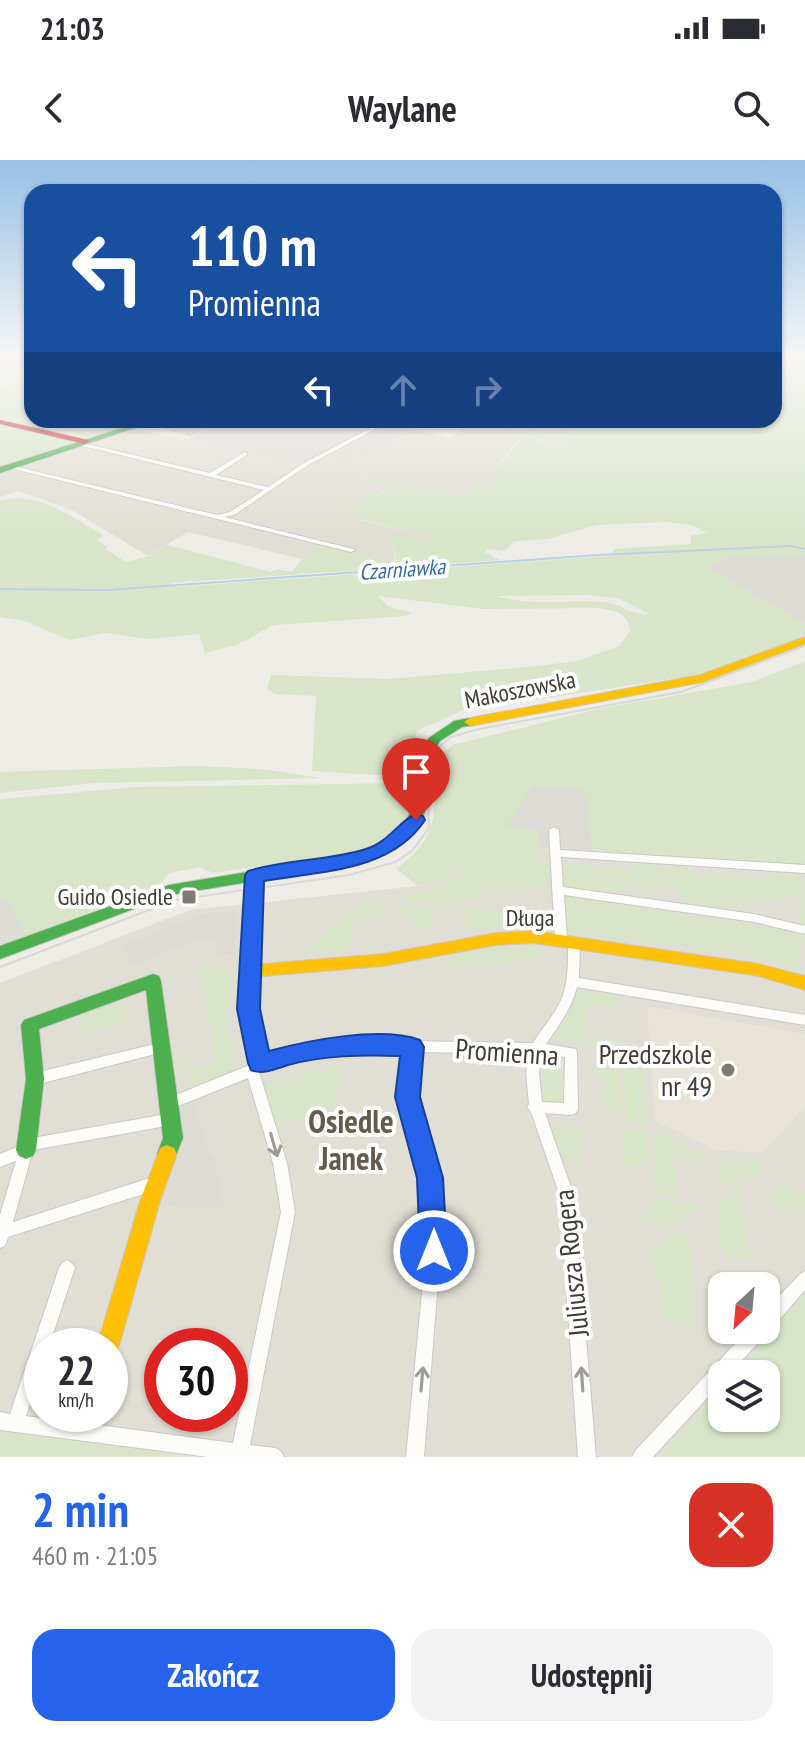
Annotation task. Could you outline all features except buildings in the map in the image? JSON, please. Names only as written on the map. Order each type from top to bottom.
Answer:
[{"type":"main road","points":[[0,422],[82,443]]},
{"type":"main road","points":[[4,468],[130,428]]},
{"type":"main road","name":"Makoszowska","points":[[0,953],[153,894],[357,859],[385,849],[410,830],[419,813],[423,752],[428,743],[447,729],[471,720],[703,678],[805,640]]},
{"type":"main road","name":"Długa","points":[[252,971],[383,960],[510,937],[567,940],[759,970],[805,983]]},
{"type":"main road","points":[[26,1148],[35,1079],[30,1025],[153,981],[171,1103],[173,1138],[114,1328]]},
{"type":"street","points":[[220,516],[232,514],[306,464],[375,428]]},
{"type":"street","points":[[82,443],[269,489]]},
{"type":"street","points":[[211,475],[245,454]]},
{"type":"street","points":[[4,468],[220,516],[229,522],[351,550]]},
{"type":"street","name":"Juliusza Rogera","points":[[554,830],[559,890],[573,982],[561,1013],[536,1051],[532,1080],[534,1107],[559,1167],[567,1196],[587,1457]]},
{"type":"street","points":[[556,853],[805,869]]},
{"type":"street","points":[[240,1452],[288,1212],[280,1163],[256,1067],[249,1009],[255,875]]},
{"type":"street","points":[[559,890],[754,918],[805,930]]},
{"type":"street","points":[[573,982],[805,1020]]},
{"type":"street","name":"Promienna","points":[[171,1103],[256,1067],[307,1050],[345,1045],[571,1053],[571,1109],[534,1107]]},
{"type":"street","points":[[35,1079],[163,1047]]},
{"type":"street","points":[[412,1047],[409,1105],[430,1178],[435,1231],[415,1457]]},
{"type":"street","points":[[0,1161],[26,1148],[172,1119]]},
{"type":"street","points":[[2,1236],[26,1148]]},
{"type":"street","points":[[2,1236],[158,1183]]},
{"type":"street","points":[[8,1422],[67,1268]]},
{"type":"street","points":[[780,1307],[805,1279]]},
{"type":"street","points":[[641,1457],[746,1344]]},
{"type":"street","points":[[128,1431],[275,1457]]},
{"type":"shaded area","points":[[118,428],[145,428],[140,430],[309,465],[380,428],[418,428],[449,439],[463,428],[571,428],[554,448],[539,446],[547,434],[517,441],[496,467],[468,449],[495,472],[504,485],[480,481],[460,496],[365,477],[361,481],[389,488],[357,509],[364,515],[360,520],[439,538],[435,542],[392,539],[396,563],[320,545],[302,559],[188,532],[148,556],[70,509],[18,491],[0,497],[0,464]]},
{"type":"shaded area","points":[[207,428],[370,428],[303,464],[188,440]]},
{"type":"shaded area","points":[[384,428],[415,429],[368,455],[356,452],[343,459],[334,455]]},
{"type":"shaded area","points":[[805,555],[805,624],[706,567],[730,556]]},
{"type":"shaded area","points":[[532,786],[585,787],[593,851],[539,848],[538,830],[505,828]]},
{"type":"shaded area","points":[[539,848],[805,867],[805,1295],[780,1323],[780,1272],[708,1272],[708,1344],[761,1344],[747,1360],[708,1360],[708,1404],[660,1457],[201,1457],[0,1430],[0,983],[190,910],[418,886],[486,862],[540,861]]},
{"type":"shaded area","points":[[8,898],[27,936],[0,947],[0,899]]},
{"type":"shaded area","points":[[236,911],[234,954],[216,955],[216,939],[197,941],[133,964],[123,945],[203,914]]},
{"type":"shaded area","name":"Przedszkole nr 49","points":[[647,1006],[805,1034],[805,1107],[762,1153],[717,1150],[655,1121]]},
{"type":"shaded area","points":[[195,1102],[209,1156],[213,1156],[225,1208],[160,1206],[182,1105]]},
{"type":"green space","points":[[0,416],[24,416],[24,424]]},
{"type":"green space","points":[[782,416],[805,416],[805,555],[730,556],[707,567],[805,624],[805,636],[720,668],[685,677],[461,711],[417,731],[407,777],[312,771],[316,696],[275,694],[267,689],[271,675],[390,679],[578,661],[619,646],[630,631],[627,620],[618,612],[599,608],[483,609],[378,596],[389,607],[412,613],[406,616],[274,625],[236,645],[205,653],[199,634],[149,639],[105,633],[69,640],[25,621],[0,617],[0,590],[95,590],[0,588],[0,501],[27,499],[54,507],[104,536],[97,540],[126,562],[149,556],[167,545],[271,572],[277,569],[292,572],[302,559],[320,545],[397,562],[392,539],[397,534],[435,542],[439,538],[359,519],[363,515],[353,513],[356,509],[339,505],[347,499],[360,502],[372,492],[382,494],[388,488],[360,482],[366,477],[460,496],[480,481],[503,484],[495,472],[467,449],[497,467],[529,430],[547,433],[539,445],[554,448],[571,428],[782,428]],"holes":[[[666,522],[691,525],[707,533],[691,536],[691,544],[614,549],[611,556],[177,587],[170,583],[500,560],[485,552],[487,549],[505,551],[514,541],[548,539],[596,525]],[[589,595],[617,598],[650,614],[638,614],[603,602],[536,602],[497,596]]]},
{"type":"green space","points":[[0,424],[75,442],[0,464]]},
{"type":"green space","points":[[58,428],[118,428],[86,438]]},
{"type":"green space","points":[[805,661],[805,867],[593,851],[584,788],[532,786],[506,828],[539,830],[540,861],[506,863],[548,863],[548,886],[495,889],[461,904],[398,902],[485,863],[418,886],[396,869],[411,857],[428,834],[434,810],[435,763],[452,745],[598,709],[752,682]]},
{"type":"green space","points":[[197,766],[261,769],[322,778],[93,783],[0,793],[0,772]]},
{"type":"green space","points":[[407,783],[407,821],[385,843],[358,852],[213,873],[200,867],[169,873],[162,882],[142,892],[27,936],[8,898],[0,899],[0,799],[137,787]]},
{"type":"green space","points":[[563,863],[629,869],[633,864],[687,868],[701,875],[768,878],[778,873],[803,876],[805,928],[800,926],[796,896],[705,911],[687,908],[672,886],[584,893],[564,889]]},
{"type":"green space","points":[[565,896],[779,929],[805,936],[797,967],[769,959],[626,938],[624,946],[567,936]]},
{"type":"green space","points":[[378,899],[382,906],[381,920],[352,921],[348,950],[299,953],[366,901]]},
{"type":"green space","points":[[435,906],[430,932],[391,907]]},
{"type":"green space","points":[[465,907],[494,909],[508,926],[466,932]]},
{"type":"green space","points":[[538,946],[541,957],[451,969],[448,962],[452,955]]},
{"type":"green space","points":[[197,964],[233,972],[226,1021],[235,1065],[229,1073],[188,1087],[183,1064],[172,1065],[172,1059],[186,1057],[190,1071],[215,1064],[210,1037],[213,1035]]},
{"type":"green space","points":[[578,990],[619,997],[618,1008],[589,1006],[586,1035],[619,1040],[619,1049],[554,1038],[553,1035],[568,1017]]},
{"type":"green space","points":[[123,1004],[128,1021],[82,1035],[78,1018]]},
{"type":"green space","points":[[625,1054],[643,1056],[647,1124],[626,1122]]},
{"type":"green space","points":[[620,1055],[622,1117],[602,1104],[604,1076],[592,1073]]},
{"type":"green space","points":[[552,1059],[560,1064],[561,1101],[552,1104],[542,1099],[545,1060]]},
{"type":"green space","points":[[343,1067],[338,1099],[331,1100],[332,1108],[278,1124],[264,1083]]},
{"type":"green space","points":[[546,1124],[580,1126],[580,1161],[567,1161]]},
{"type":"green space","points":[[624,1128],[646,1130],[647,1162],[624,1168]]},
{"type":"green space","points":[[653,1131],[709,1155],[709,1160],[673,1157],[675,1196],[655,1193]]},
{"type":"green space","points":[[717,1158],[758,1160],[761,1175],[737,1183],[719,1181]]},
{"type":"green space","points":[[786,1184],[799,1195],[805,1189],[805,1208],[774,1209],[771,1189]]},
{"type":"green space","points":[[740,1190],[750,1259],[726,1259],[720,1236],[719,1202]]},
{"type":"green space","points":[[654,1200],[703,1205],[672,1226],[642,1219]]},
{"type":"green space","points":[[681,1232],[692,1237],[688,1238],[696,1326],[666,1320],[650,1252]]},
{"type":"green space","points":[[805,1295],[805,1457],[660,1457],[708,1404],[708,1432],[780,1432],[780,1360],[747,1360],[761,1344],[780,1344],[780,1323]]},
{"type":"green space","points":[[0,1430],[201,1457],[0,1457]]},
{"type":"waterway","name":"Czarniawka","points":[[0,589],[107,590],[598,555],[791,546],[805,549]]},
{"type":"tram line","points":[[0,967],[175,900],[349,875],[395,862],[412,851],[429,828],[428,771],[434,751],[451,737],[479,729],[681,692],[805,646]]},
{"type":"traffic: fast","points":[[0,470],[130,428]]},
{"type":"traffic: fast","points":[[0,953],[169,890],[357,859],[391,845],[409,829],[418,811],[424,755],[435,738],[458,724],[470,722]]},
{"type":"traffic: fast","points":[[26,1150],[35,1079],[30,1025],[153,981],[173,1138],[167,1154]]},
{"type":"traffic: slow","points":[[470,722],[703,678],[805,640]]},
{"type":"traffic: slow","points":[[252,971],[383,960],[496,939],[534,937],[759,970],[805,983]]},
{"type":"traffic: slow","points":[[113,1328],[167,1154]]},
{"type":"traffic: jam","points":[[0,422],[24,428]]},
{"type":"traffic: jam","points":[[26,428],[85,442]]},
{"type":"place","name":"Guido Osiedle","points":[[189,897]]},
{"type":"place","name":"Przedszkole nr 49","points":[[728,1070]]},
{"type":"district","name":"Osiedle Janek","points":[[351,1140]]},
{"type":"route","points":[[416,820],[399,840],[372,855],[255,875],[249,1009],[251,1034],[260,1063],[307,1050],[345,1045],[412,1047],[408,1097],[410,1114],[430,1178],[434,1251]]}]
